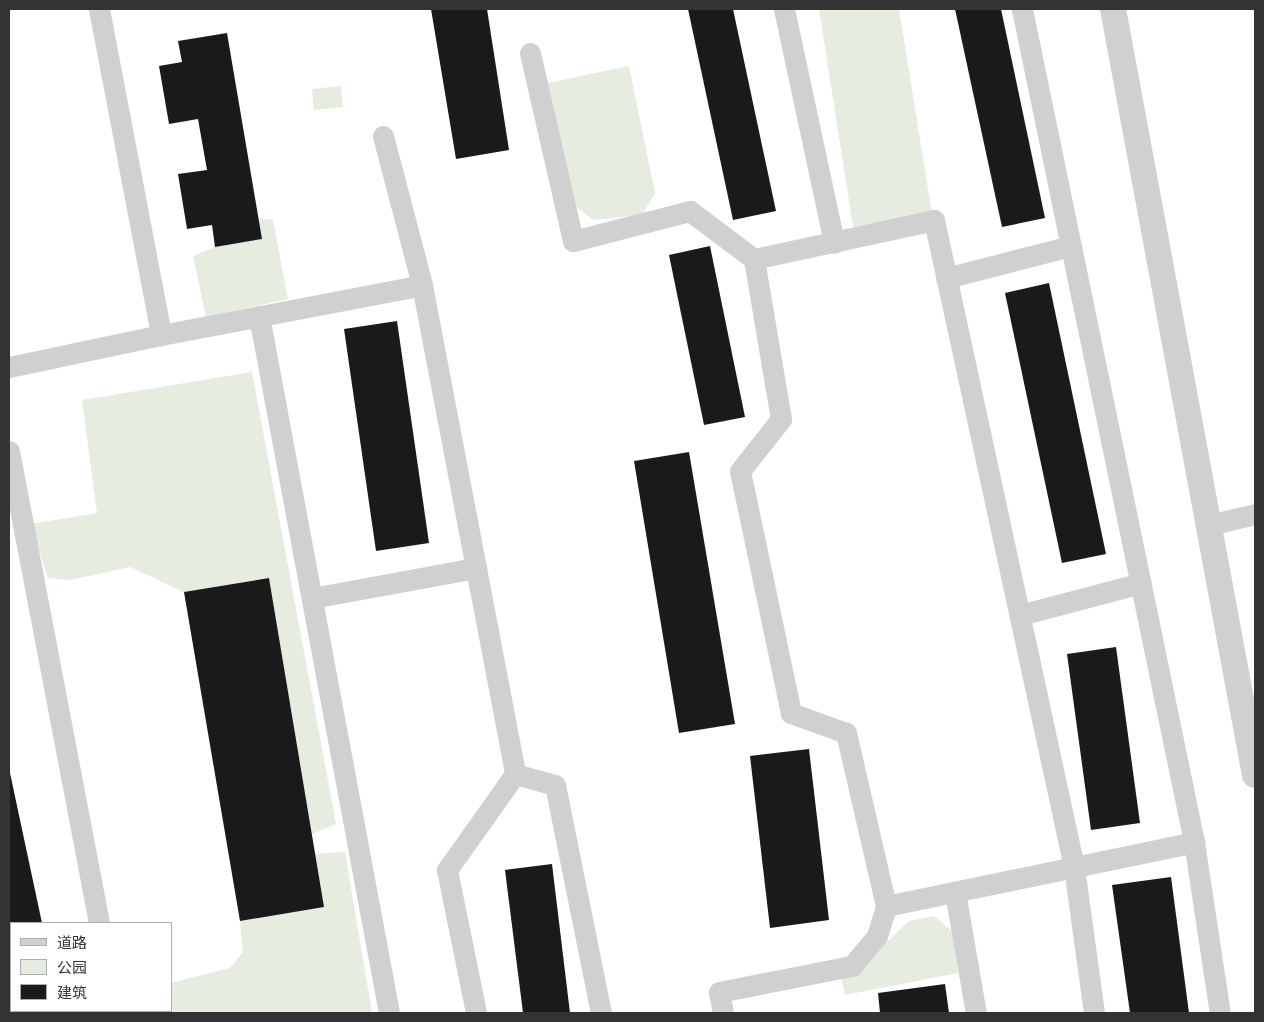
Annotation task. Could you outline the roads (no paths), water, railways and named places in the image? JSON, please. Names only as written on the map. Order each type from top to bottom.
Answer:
[{"type":"street","points":[[99,9],[161,335]]},
{"type":"street","points":[[784,9],[834,243]]},
{"type":"street","points":[[1022,9],[1194,842],[1220,1013]]},
{"type":"street","points":[[1113,9],[1255,775]]},
{"type":"street","points":[[530,53],[573,241],[690,211],[754,259],[781,419],[740,471],[790,713],[846,733],[886,906],[877,936],[852,966],[719,992],[723,1013]]},
{"type":"street","points":[[383,136],[422,285],[515,774],[448,870],[476,1013]]},
{"type":"street","points":[[754,259],[934,220],[1074,867],[1094,1013]]},
{"type":"street","points":[[946,278],[1071,246]]},
{"type":"street","points":[[9,367],[161,335],[422,285]]},
{"type":"street","points":[[259,316],[389,1013]]},
{"type":"street","points":[[9,451],[99,922]]},
{"type":"street","points":[[1209,525],[1255,514]]},
{"type":"street","points":[[312,598],[476,568]]},
{"type":"street","points":[[1020,616],[1141,583]]},
{"type":"street","points":[[515,774],[555,785],[600,1013]]},
{"type":"street","points":[[886,906],[1194,842]]},
{"type":"street","points":[[955,892],[976,1013]]}]
